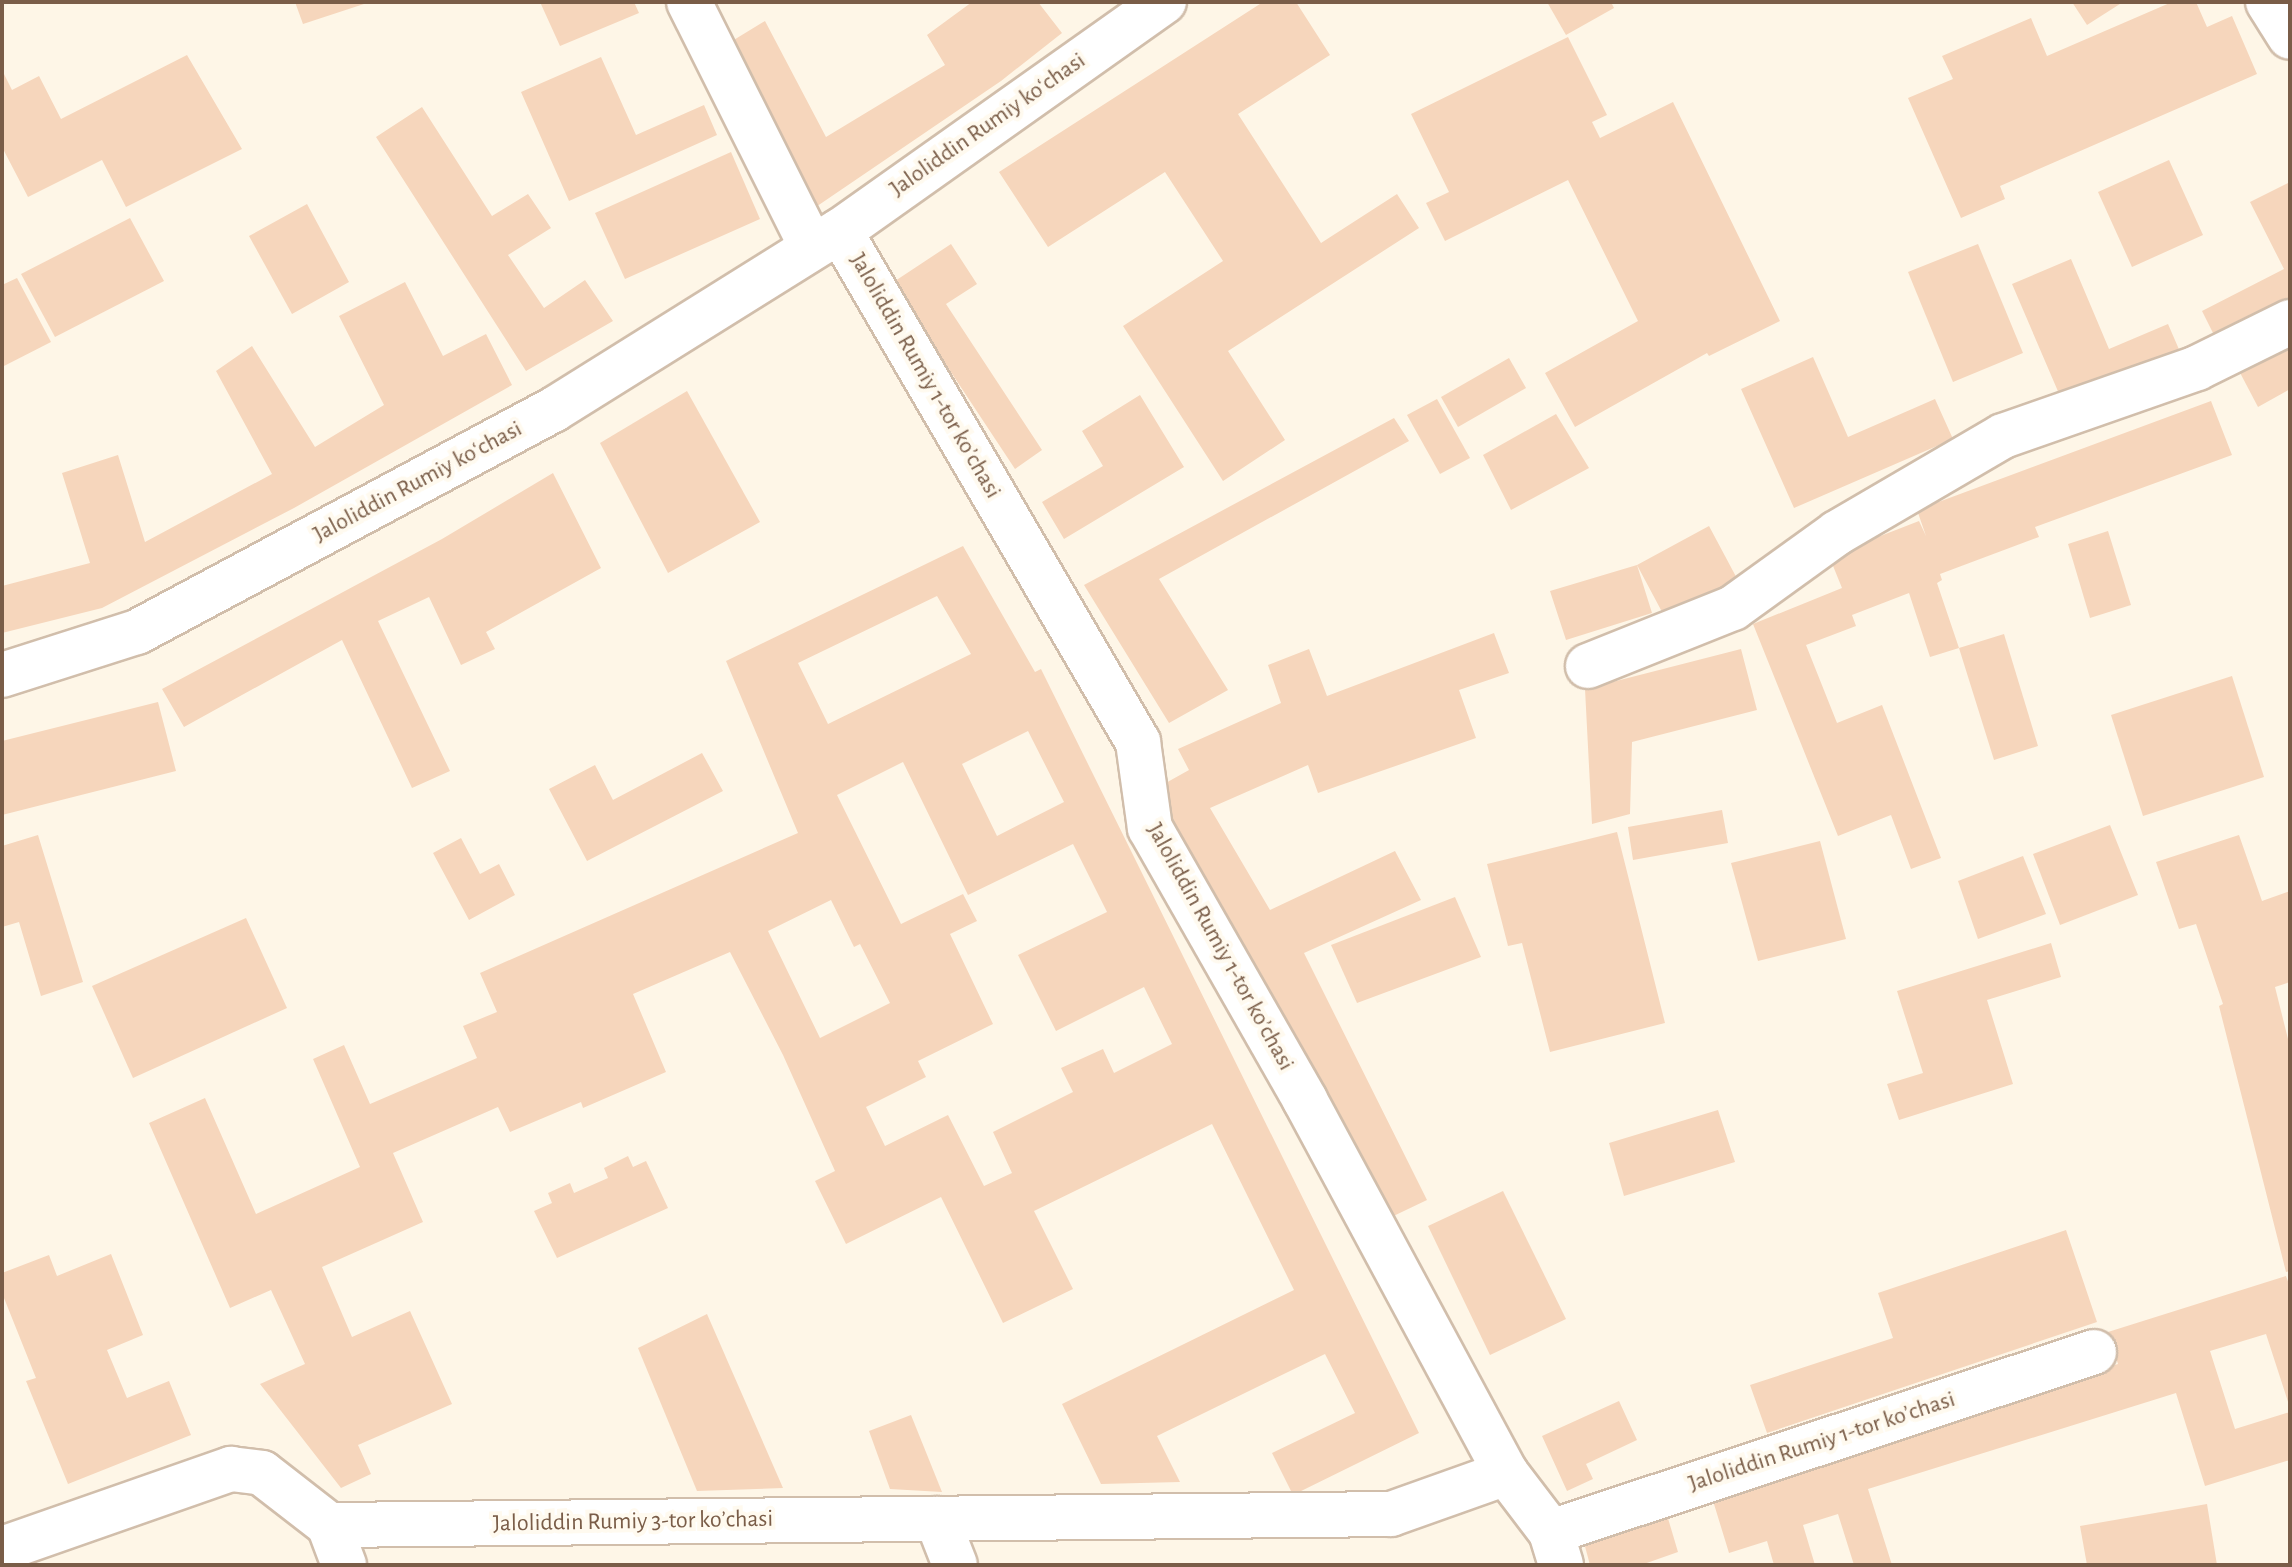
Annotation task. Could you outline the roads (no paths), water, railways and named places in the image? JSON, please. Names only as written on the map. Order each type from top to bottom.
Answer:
[{"type":"street","points":[[689,2],[826,238]]},
{"type":"street","name":"Jaloliddin Rumiy koʻchasi","points":[[2,675],[137,632],[553,410],[826,238],[1164,2]]},
{"type":"street","points":[[2268,2],[2290,37]]},
{"type":"street","name":"Jaloliddin Rumiy 1-tor koʼchasi","points":[[826,238],[1138,742],[1150,828],[1305,1100],[1506,1473],[1556,1548],[2094,1352]]},
{"type":"street","points":[[1588,666],[1733,608],[1837,533],[2003,436],[2197,368],[2290,322]]},
{"type":"street","points":[[2,1549],[231,1469],[262,1473],[329,1525],[344,1565]]},
{"type":"street","name":"Jaloliddin Rumiy 3-tor koʼchasi","points":[[329,1525],[1391,1514],[1506,1473]]},
{"type":"street","points":[[937,1519],[955,1565]]}]
